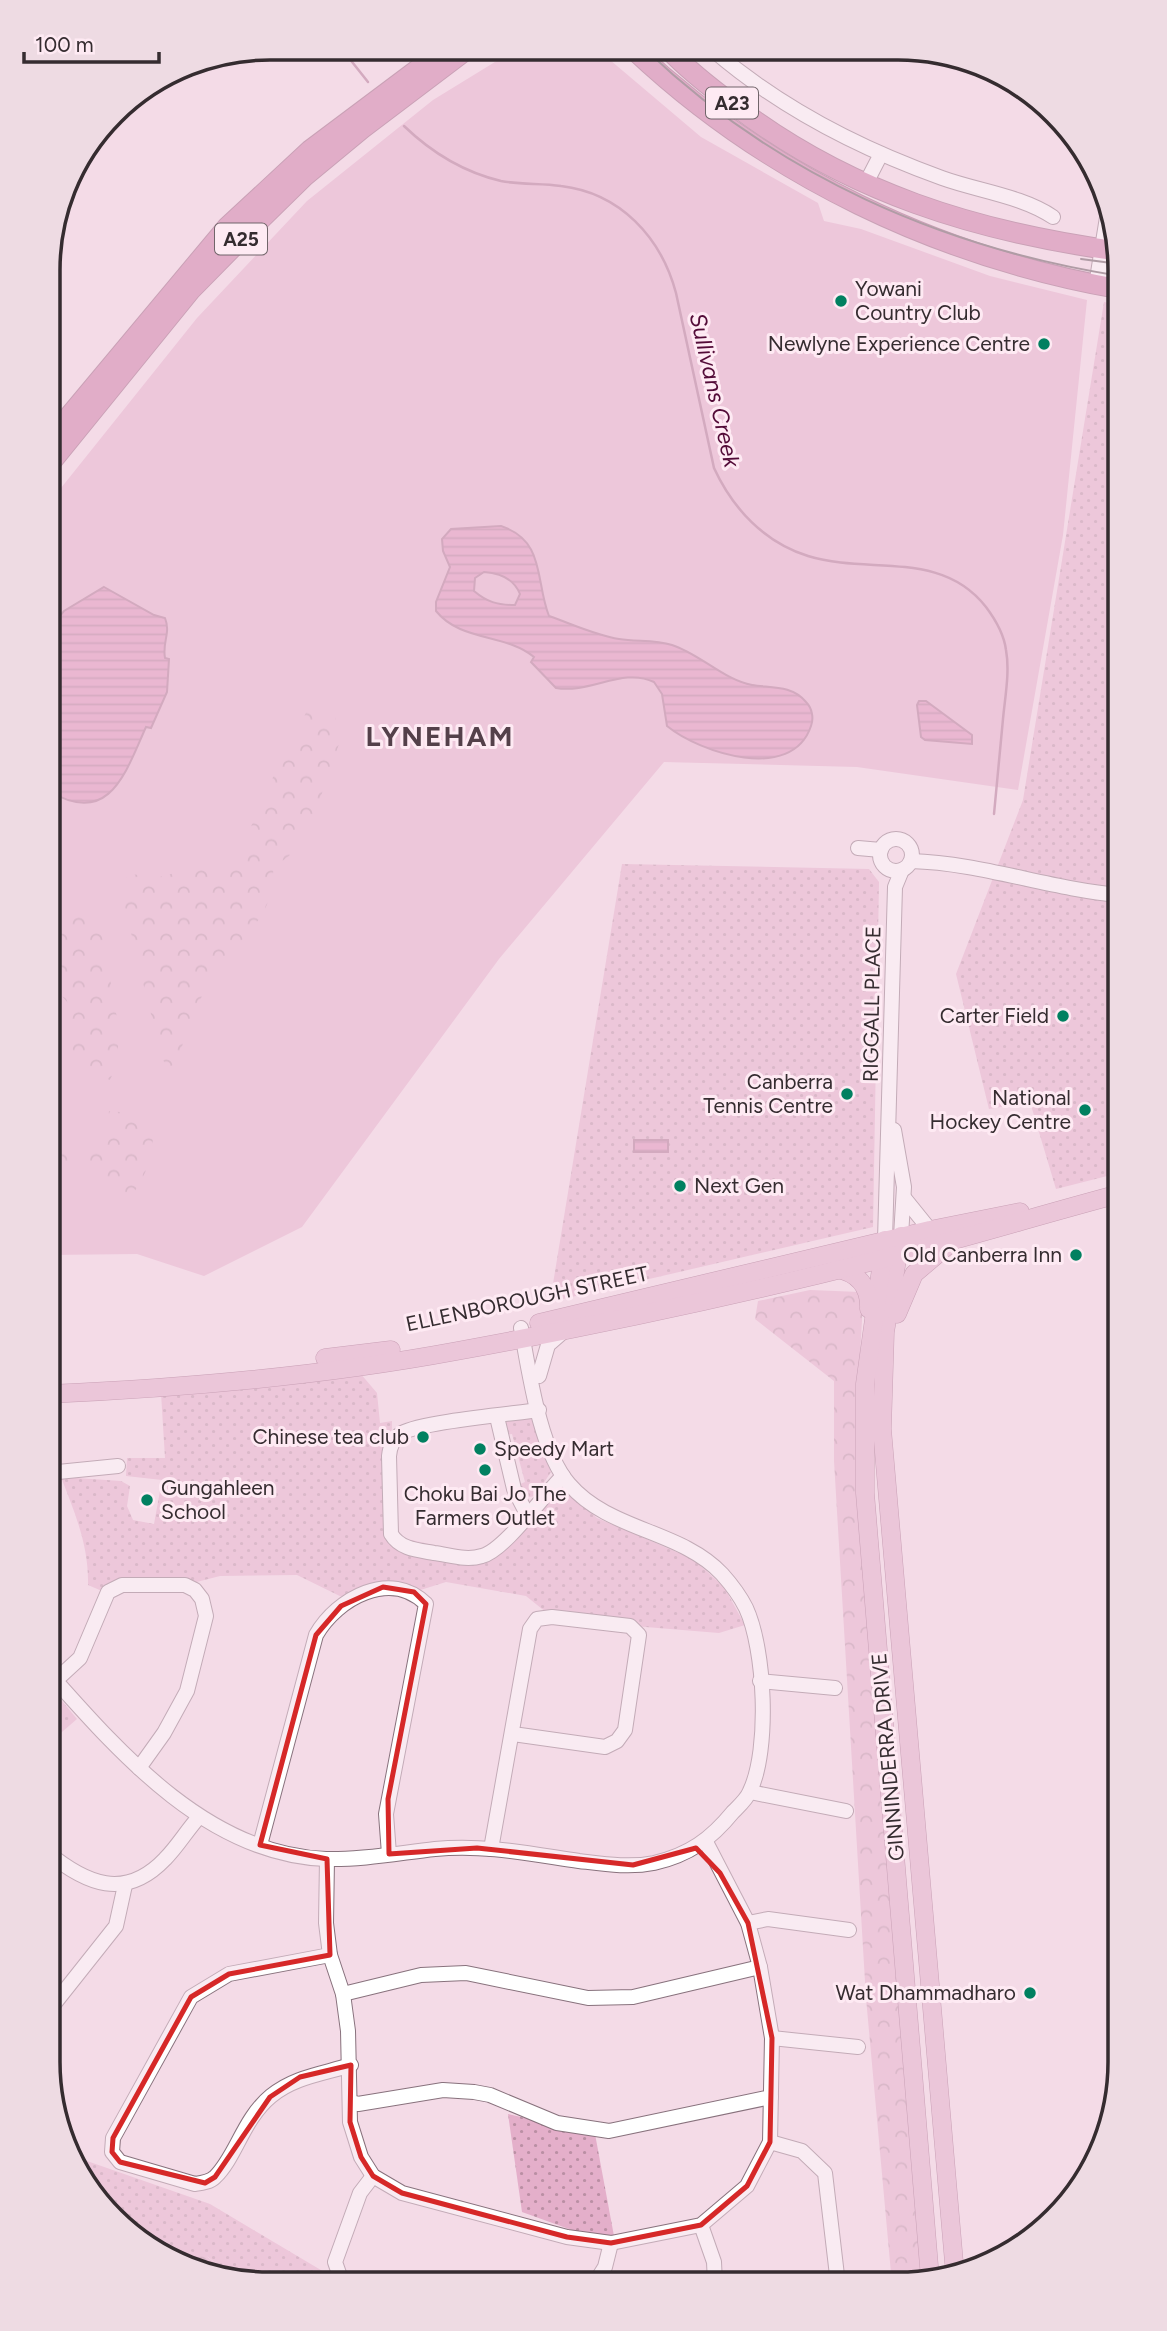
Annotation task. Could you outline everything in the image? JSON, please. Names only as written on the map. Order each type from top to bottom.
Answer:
[{"type":"highway","name":"A25","points":[[60,427],[226,227],[310,150],[430,60]]},
{"type":"highway","name":"A25","points":[[60,451],[191,290],[251,229],[304,177],[453,60]]},
{"type":"highway","name":"A23","points":[[646,60],[718,121],[762,153],[852,204],[967,248],[1045,273],[1108,287]]},
{"type":"highway","name":"A23","points":[[679,60],[698,78],[774,134],[865,185],[918,207],[974,223],[1106,246]]},
{"type":"main road","points":[[892,1247],[961,1238],[1107,1197]]},
{"type":"main road","points":[[892,1247],[930,1230],[990,1216],[1072,1206]]},
{"type":"main road","points":[[885,1467],[899,1304],[918,1269],[961,1238]]},
{"type":"main road","name":"ELLENBOROUGH STREET","points":[[60,1393],[136,1390],[366,1366],[499,1342],[526,1332],[565,1330],[837,1269],[892,1247]]},
{"type":"main road","name":"ELLENBOROUGH STREET","points":[[60,1382],[136,1379],[235,1369],[526,1332],[892,1247]]},
{"type":"main road","name":"GINNINDERRA DRIVE","points":[[892,1247],[868,1347],[865,1493],[929,2269]]},
{"type":"main road","name":"GINNINDERRA DRIVE","points":[[892,1247],[881,1382],[885,1467],[954,2263]]},
{"type":"main road","points":[[837,1269],[856,1277],[867,1290],[870,1303],[868,1347]]},
{"type":"street","points":[[725,60],[743,76],[820,123],[881,154],[962,186],[1033,206],[1053,217]]},
{"type":"street","points":[[865,185],[881,154]]},
{"type":"street","points":[[903,862],[905,842],[895,839],[887,842],[881,850],[881,860],[903,862],[942,862],[1059,887],[1108,893]]},
{"type":"street","points":[[858,848],[881,850]]},
{"type":"street","name":"RIGGALL PLACE","points":[[892,1247],[895,887],[903,862]]},
{"type":"street","name":"RIGGALL PLACE","points":[[891,1122],[905,1198],[917,1217],[930,1230]]},
{"type":"street","name":"RIGGALL PLACE","points":[[892,1247],[905,1198]]},
{"type":"street","points":[[533,1375],[548,1345],[565,1330]]},
{"type":"street","points":[[60,1685],[103,1736],[199,1817],[260,1845],[327,1859],[441,1849],[491,1849],[633,1866],[653,1863],[701,1845],[750,1792],[760,1755],[760,1681],[746,1607],[721,1573],[697,1554],[593,1505],[563,1476],[539,1410],[526,1332]]},
{"type":"street","points":[[499,1342],[512,1350],[533,1375]]},
{"type":"street","points":[[539,1410],[416,1429],[397,1437],[390,1446],[389,1456],[389,1527],[397,1542],[408,1548],[475,1558],[498,1548],[563,1476]]},
{"type":"street","points":[[497,1417],[514,1489],[527,1514]]},
{"type":"street","points":[[60,1472],[118,1466]]},
{"type":"street","points":[[60,1671],[80,1658],[95,1629],[102,1600],[108,1592],[122,1585],[185,1585],[195,1590],[202,1599],[206,1616],[187,1691],[164,1733],[139,1768]]},
{"type":"street","points":[[260,1845],[316,1635],[325,1620],[341,1606],[383,1587],[414,1592],[426,1604],[386,1814],[389,1854]]},
{"type":"street","points":[[491,1849],[530,1629],[537,1619],[552,1617],[630,1626],[639,1635],[625,1730],[617,1741],[605,1746],[513,1734]]},
{"type":"street","points":[[760,1681],[835,1688]]},
{"type":"street","points":[[750,1792],[846,1811]]},
{"type":"street","points":[[60,1862],[71,1871],[102,1884],[125,1885],[165,1860],[199,1817]]},
{"type":"street","points":[[327,1859],[326,1913],[330,1955],[343,1994],[351,2065],[352,2135],[373,2176],[402,2193],[567,2237],[611,2243],[701,2225],[747,2186],[770,2142],[772,2039],[760,1967],[748,1923],[701,1845]]},
{"type":"street","points":[[60,1997],[116,1926],[125,1885]]},
{"type":"street","points":[[748,1923],[768,1919],[849,1930]]},
{"type":"street","points":[[330,1955],[229,1974],[191,1997],[113,2137],[112,2152],[120,2162],[195,2184],[205,2183],[215,2177],[248,2121],[270,2097],[300,2077],[351,2065]]},
{"type":"street","points":[[343,1994],[421,1975],[466,1973],[589,1998],[633,1997],[760,1967]]},
{"type":"street","points":[[772,2039],[858,2047]]},
{"type":"street","points":[[351,2102],[358,2104],[443,2090],[474,2092],[490,2095],[556,2123],[609,2131],[771,2097]]},
{"type":"street","points":[[770,2142],[802,2151],[825,2173],[837,2272]]},
{"type":"street","points":[[338,2272],[335,2262],[360,2193],[373,2176]]},
{"type":"street","points":[[701,2225],[714,2262],[714,2272]]},
{"type":"street","points":[[603,2272],[611,2243]]},
{"type":"highlighted area","points":[[383,1587],[414,1592],[426,1604],[388,1799],[389,1854],[477,1848],[633,1865],[696,1848],[720,1873],[748,1923],[772,2038],[770,2142],[747,2186],[720,2212],[701,2225],[611,2243],[567,2237],[402,2193],[373,2176],[361,2157],[350,2122],[351,2065],[300,2077],[270,2097],[215,2177],[205,2183],[120,2162],[112,2152],[113,2138],[191,1997],[229,1974],[330,1955],[327,1859],[260,1845],[316,1635],[341,1606]]},
{"type":"green space","name":"Yowani Country Club","points":[[498,60],[610,60],[701,137],[818,203],[824,221],[861,229],[990,276],[1087,300],[1063,535],[1018,790],[857,767],[664,762],[499,959],[302,1227],[204,1276],[137,1254],[60,1255],[60,489],[197,318],[307,201],[433,100]]},
{"type":"green space","points":[[1104,302],[1108,303],[1107,1176],[1056,1189],[1030,1102],[989,1109],[956,974],[1023,800]]},
{"type":"green space","points":[[322,704],[335,717],[339,744],[312,822],[289,856],[273,868],[269,900],[263,913],[215,973],[193,1016],[178,1062],[166,1069],[119,882],[132,874],[156,878],[190,869],[227,866],[241,854],[262,797],[297,734],[309,705]]},
{"type":"green space","points":[[622,864],[869,869],[879,882],[873,1227],[550,1302]]},
{"type":"green space","points":[[98,909],[118,1024],[118,1061],[110,1080],[84,1068],[75,1054],[70,1037],[68,1003],[60,994],[60,924]]},
{"type":"green space","points":[[109,1111],[152,1115],[153,1139],[150,1158],[131,1197],[106,1183],[93,1165],[60,1164],[60,1148],[79,1151],[99,1146],[107,1128]]},
{"type":"green space","points":[[810,1290],[860,1292],[863,1302],[856,1429],[857,1501],[922,2270],[891,2272],[866,1998],[834,1461],[834,1381],[755,1319],[758,1301]]},
{"type":"green space","points":[[360,1373],[377,1393],[380,1423],[392,1421],[390,1535],[485,1557],[554,1489],[565,1490],[597,1518],[693,1559],[724,1587],[745,1625],[719,1633],[552,1617],[526,1596],[446,1582],[414,1592],[350,1601],[297,1575],[220,1576],[185,1585],[102,1591],[88,1585],[84,1543],[61,1477],[121,1481],[130,1486],[127,1506],[133,1520],[154,1524],[162,1480],[126,1476],[127,1458],[165,1458],[161,1393]]},
{"type":"green space","points":[[530,1415],[551,1472],[535,1496],[524,1498],[518,1485],[525,1482],[512,1434],[504,1435],[503,1425],[509,1419]]},
{"type":"green space","points":[[60,1698],[77,1719],[60,1734]]},
{"type":"green space","points":[[508,2114],[595,2134],[614,2236],[580,2233],[522,2212]]},
{"type":"green space","points":[[83,2159],[210,2204],[324,2272],[242,2270],[218,2265],[208,2257],[163,2242],[131,2219],[112,2200]]},
{"type":"green space","points":[[158,2239],[205,2255],[217,2264],[176,2250]]},
{"type":"shaded area","points":[[501,526],[526,541],[537,564],[549,616],[610,637],[672,645],[742,682],[781,688],[794,693],[810,707],[811,726],[801,743],[785,754],[766,758],[744,758],[701,745],[667,726],[662,694],[654,682],[630,677],[569,689],[556,688],[531,662],[534,657],[522,649],[458,628],[436,611],[436,602],[450,567],[443,551],[442,539],[451,529]],"holes":[[[484,572],[500,575],[514,584],[520,594],[515,605],[493,602],[474,591],[475,578]]]},
{"type":"shaded area","points":[[104,587],[154,615],[165,618],[167,628],[164,652],[165,658],[169,659],[167,692],[151,728],[146,727],[131,761],[113,789],[101,799],[87,803],[70,801],[60,796],[60,616]]},
{"type":"shaded area","points":[[919,701],[926,701],[972,735],[972,744],[925,740],[921,737],[917,705]]},
{"type":"shaded area","points":[[634,1140],[668,1140],[668,1152],[634,1152]]},
{"type":"waterway","name":"Sullivans Creek","points":[[351,60],[368,82]]},
{"type":"waterway","name":"Sullivans Creek","points":[[404,126],[437,153],[461,167],[487,177],[508,182],[561,186],[602,198],[619,208],[649,236],[660,254],[676,293],[714,468],[740,510],[764,533],[808,556],[855,564],[926,570],[948,577],[968,589],[986,607],[1003,638],[1007,667],[994,814]]},
{"type":"tram line","points":[[658,60],[750,134],[807,169],[865,199],[926,225],[989,246],[1108,274]]},
{"type":"tram line","points":[[1081,259],[1108,262]]},
{"type":"place","name":"Yowani Country Club","points":[[841,301]]},
{"type":"place","name":"Newlyne Experience Centre","points":[[1044,344]]},
{"type":"place","name":"Carter Field","points":[[1063,1016]]},
{"type":"place","name":"Canberra Tennis Centre","points":[[847,1094]]},
{"type":"place","name":"National Hockey Centre","points":[[1085,1110]]},
{"type":"place","name":"Next Gen","points":[[680,1186]]},
{"type":"place","name":"Old Canberra Inn","points":[[1076,1255]]},
{"type":"place","name":"Chinese tea club","points":[[423,1437]]},
{"type":"place","name":"Speedy Mart","points":[[480,1449]]},
{"type":"place","name":"Choku Bai Jo The Farmers Outlet","points":[[485,1470]]},
{"type":"place","name":"Gungahleen School","points":[[147,1500]]},
{"type":"place","name":"Wat Dhammadharo","points":[[1030,1993]]},
{"type":"district","name":"LYNEHAM","points":[[440,736]]}]
